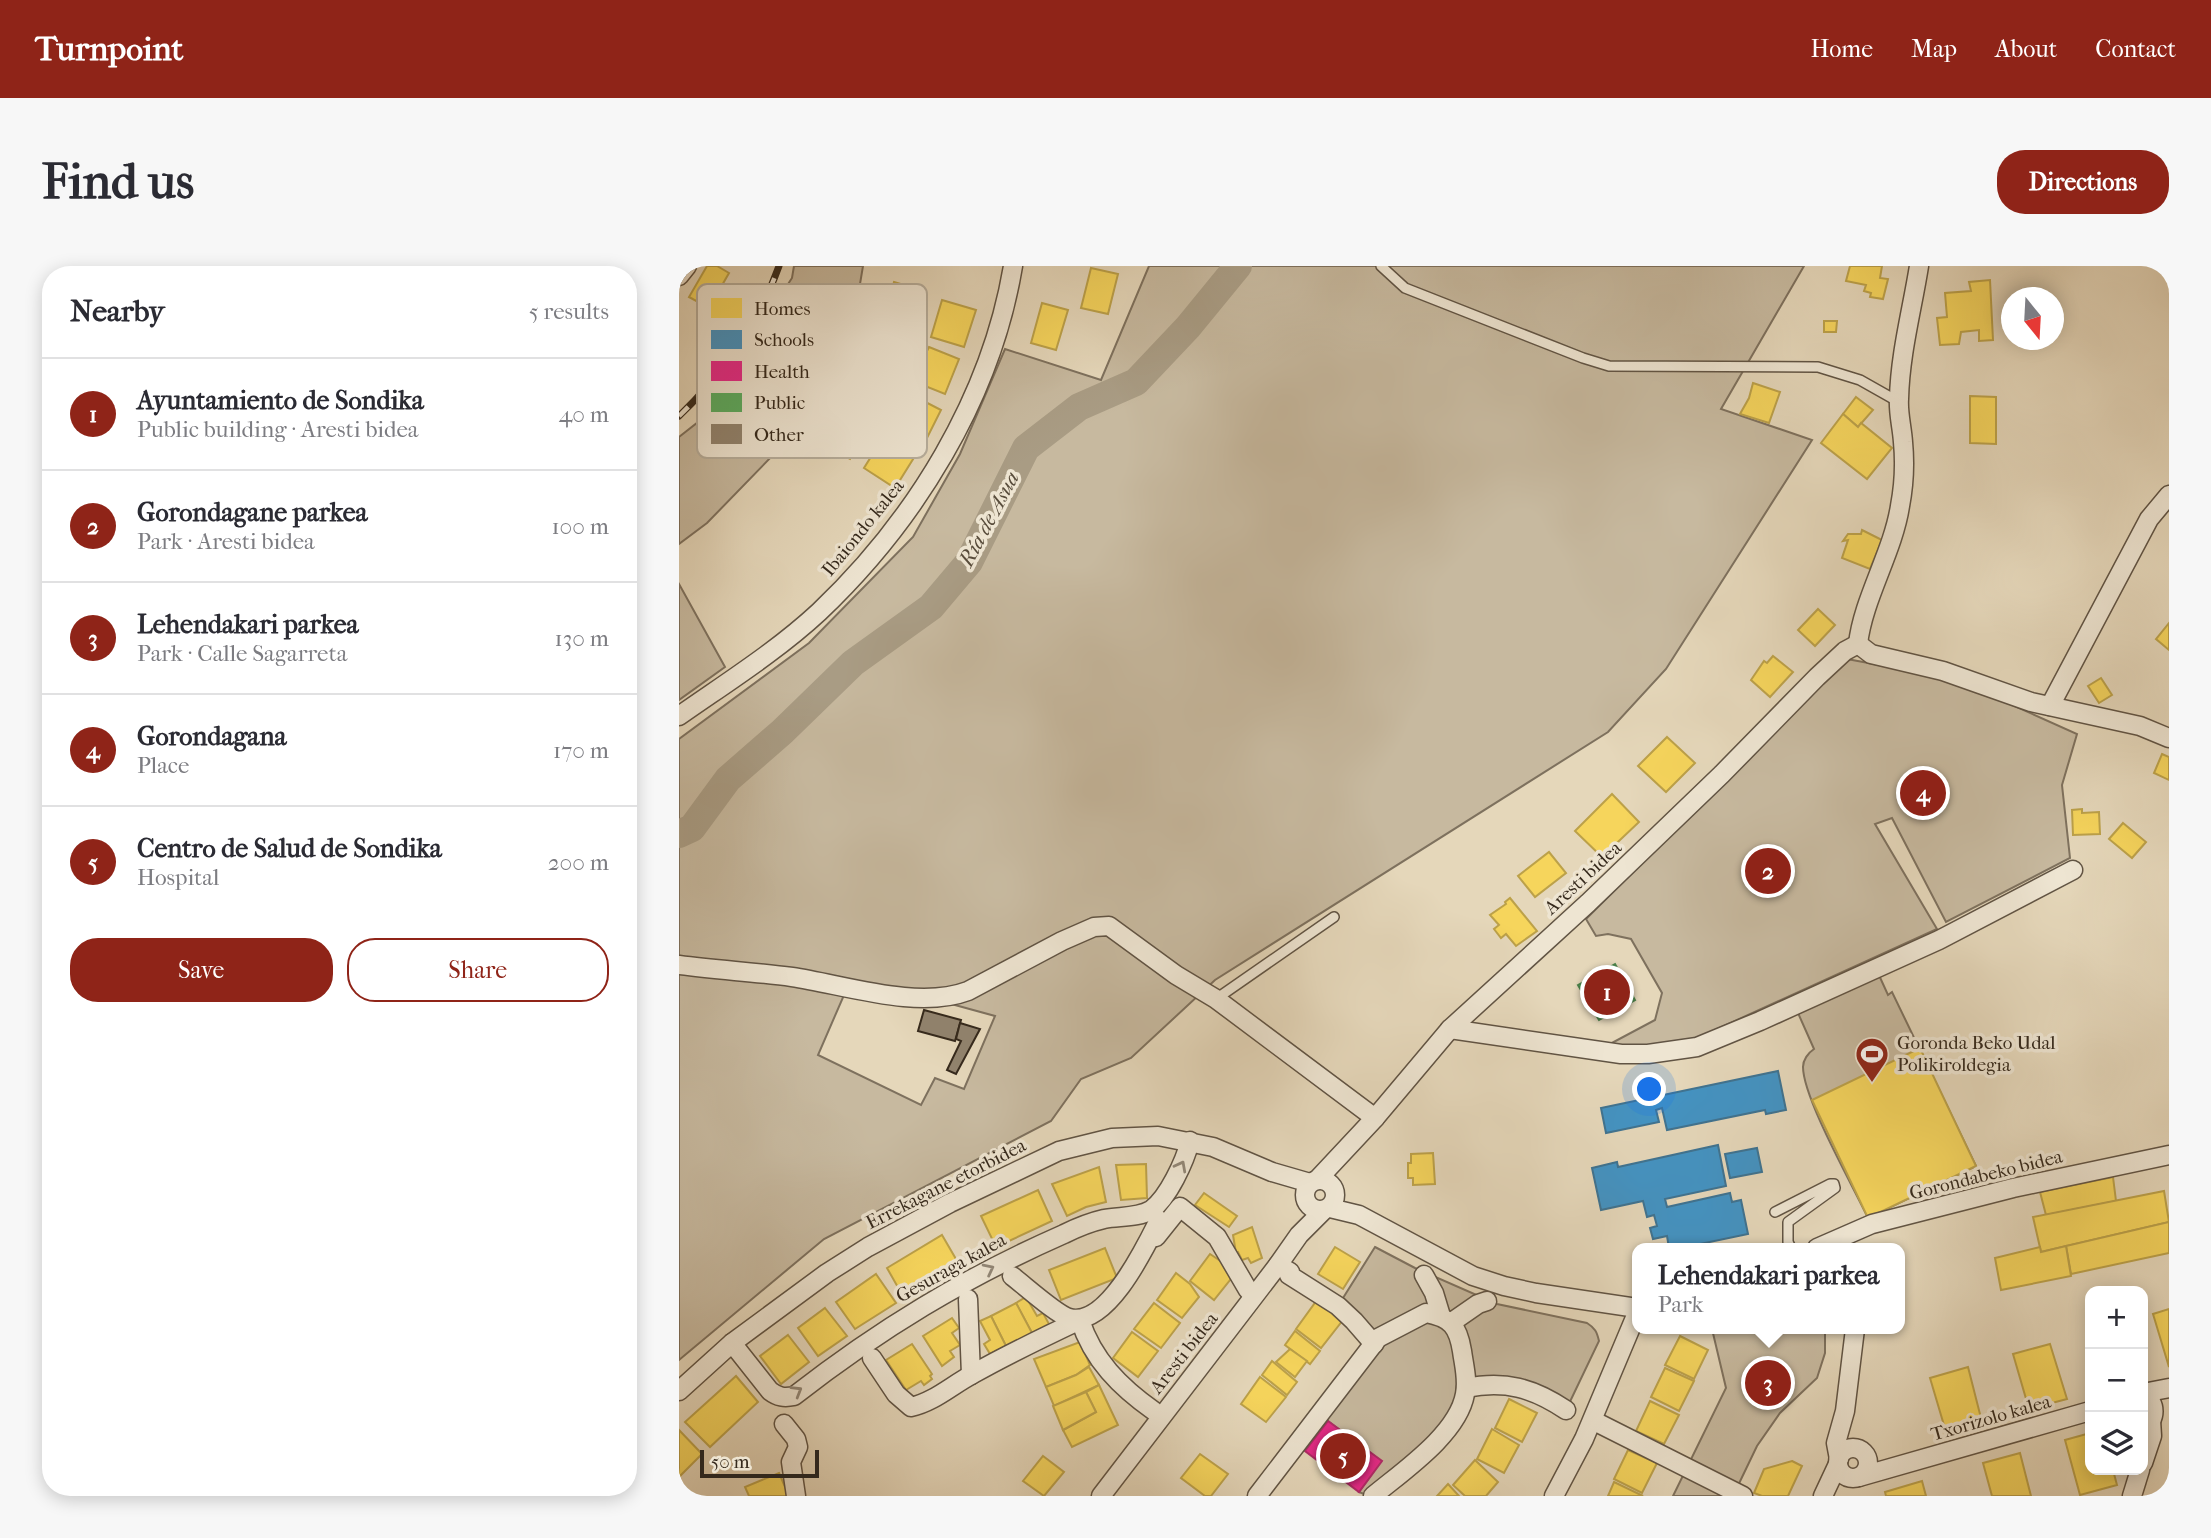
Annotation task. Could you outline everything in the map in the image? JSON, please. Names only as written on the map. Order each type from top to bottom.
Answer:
[{"type":"street","points":[[679,276],[687,266]]},
{"type":"street","name":"Ibaiondo kalea","points":[[679,716],[787,639],[818,612],[848,583],[911,506],[967,410],[993,341],[1013,266]]},
{"type":"street","points":[[1919,266],[1901,370],[1899,402],[1904,443],[1904,475],[1900,508],[1885,561],[1859,631],[1858,644],[1871,654],[1943,671],[2031,702],[2140,726],[2169,738]]},
{"type":"street","points":[[2050,706],[2149,519],[2169,495]]},
{"type":"street","name":"Aresti bidea","points":[[1101,1496],[1278,1265],[1299,1235],[1346,1151],[1450,1029],[1694,801],[1817,677],[1845,651],[1858,644]]},
{"type":"street","points":[[1450,1029],[1621,1054],[1649,1054],[1697,1047],[1940,940],[2073,870]]},
{"type":"street","points":[[679,965],[757,972],[912,998],[934,999],[954,997],[1062,941],[1094,927],[1109,926],[1176,975],[1216,999],[1375,1118]]},
{"type":"street","name":"Errekagane etorbidea","points":[[679,1391],[732,1343],[827,1273],[868,1247],[950,1203],[1059,1151],[1112,1138],[1158,1136],[1190,1141],[1213,1147],[1320,1195]]},
{"type":"street","name":"Gesuraga kalea","points":[[732,1343],[776,1396],[786,1398],[794,1395],[866,1341],[913,1311],[984,1272],[1066,1232],[1101,1220],[1149,1211],[1161,1201],[1186,1156],[1190,1141]]},
{"type":"street","name":"Gorondabeko bidea","points":[[1849,1241],[1872,1224],[2000,1191],[2169,1155]]},
{"type":"street","points":[[1320,1195],[1473,1276],[1536,1293],[1632,1309]]},
{"type":"street","points":[[1149,1240],[1159,1235],[1180,1207],[1217,1237],[1248,1290]]},
{"type":"street","points":[[871,1358],[896,1394],[911,1407],[925,1404],[1020,1347],[1095,1313],[1111,1297],[1139,1259],[1160,1220]]},
{"type":"street","points":[[1278,1265],[1338,1306],[1374,1344]]},
{"type":"street","points":[[1373,1496],[1429,1451],[1449,1426],[1465,1397],[1467,1380],[1460,1337],[1446,1319],[1424,1275]]},
{"type":"street","points":[[1012,1276],[1065,1317],[1080,1320]]},
{"type":"street","points":[[968,1299],[971,1375]]},
{"type":"street","points":[[1257,1496],[1378,1338],[1426,1312],[1446,1319],[1487,1301]]},
{"type":"street","points":[[1080,1320],[1087,1340],[1111,1377],[1154,1411]]},
{"type":"street","points":[[1554,1496],[1584,1439],[1632,1322]]},
{"type":"street","points":[[1845,1411],[1846,1422],[1868,1465],[1859,1477],[1845,1476],[1838,1461],[1836,1443],[1845,1411],[1854,1334]]},
{"type":"street","points":[[1466,1388],[1489,1383],[1513,1386],[1545,1396],[1566,1410]]},
{"type":"street","points":[[2148,1393],[2169,1388]]},
{"type":"street","points":[[2148,1398],[2152,1436],[2148,1448]]},
{"type":"street","points":[[2149,1419],[2169,1398]]},
{"type":"street","name":"Txorizolo kalea","points":[[1859,1477],[2086,1412]]},
{"type":"street","points":[[785,1424],[796,1439],[798,1447],[791,1462],[796,1496]]},
{"type":"street","points":[[1600,1424],[1743,1496]]},
{"type":"street","points":[[1823,1496],[1838,1461],[1848,1449],[1862,1453]]},
{"type":"street","name":"Txorizolo kalea","points":[[1862,1453],[1893,1464],[1903,1464]]},
{"type":"street","points":[[2131,1496],[2138,1475]]},
{"type":"lane","points":[[1381,266],[1405,288],[1609,366],[1818,367],[1860,380],[1899,402]]},
{"type":"lane","points":[[1216,999],[1334,917]]},
{"type":"lane","points":[[1775,1212],[1830,1184],[1835,1184],[1835,1188],[1788,1222],[1789,1243]]},
{"type":"shaded area","points":[[794,266],[863,266],[860,284],[788,284]]},
{"type":"shaded area","points":[[1149,266],[1804,266],[1721,409],[1812,440],[1666,669],[1608,732],[1215,980],[1131,1058],[1081,1079],[1051,1121],[824,1239],[679,1360],[679,739],[809,643],[913,537],[960,454],[1005,349],[1101,380]],"holes":[[[844,995],[944,1002],[995,1016],[964,1089],[935,1078],[921,1105],[818,1055]]]},
{"type":"shaded area","points":[[697,423],[697,458],[770,458],[707,523],[679,544],[679,437]]},
{"type":"shaded area","points":[[679,584],[725,667],[679,700]]},
{"type":"shaded area","points":[[1847,659],[1954,679],[2077,734],[2062,785],[2070,858],[1946,922],[1892,818],[1875,824],[1937,929],[1693,1040],[1635,1049],[1608,1045],[1655,1020],[1662,993],[1631,939],[1608,934],[1596,936],[1586,919]]},
{"type":"shaded area","name":"Goronda Beko Udal Polikiroldegia","points":[[1878,973],[1888,995],[1892,992],[1976,1166],[1868,1218],[1811,1099],[1803,1067],[1806,1057],[1814,1049],[1798,1013]]},
{"type":"shaded area","points":[[1375,1247],[1497,1304],[1587,1323],[1592,1327],[1599,1341],[1566,1410],[1545,1396],[1466,1388],[1449,1426],[1369,1496],[1359,1492],[1381,1461],[1328,1421],[1322,1410],[1378,1339],[1338,1306]]},
{"type":"shaded area","points":[[1713,1334],[1825,1334],[1825,1353],[1817,1378],[1780,1413],[1757,1446],[1733,1496],[1673,1496],[1726,1388]]},
{"type":"building: Homes","points":[[707,266],[717,266],[729,273],[723,284],[697,284],[697,301],[689,297]]},
{"type":"building: Homes","points":[[1850,266],[1882,266],[1880,278],[1888,279],[1883,299],[1870,297],[1871,293],[1864,291],[1866,285],[1846,281]]},
{"type":"building: Homes","points":[[1091,268],[1118,274],[1108,314],[1081,308]]},
{"type":"building: Homes","points":[[1990,280],[1993,340],[1979,341],[1979,330],[1961,332],[1959,344],[1940,345],[1937,318],[1947,317],[1945,293],[1971,291],[1969,282]]},
{"type":"building: Homes","points":[[942,300],[976,310],[964,347],[931,337]]},
{"type":"building: Homes","points":[[1042,303],[1068,310],[1056,350],[1031,343]]},
{"type":"building: Homes","points":[[1824,321],[1837,321],[1836,332],[1824,332]]},
{"type":"building: Homes","points":[[929,347],[959,359],[945,394],[927,387]]},
{"type":"building: Homes","points":[[1753,383],[1780,392],[1769,423],[1740,414],[1749,398]]},
{"type":"building: Homes","points":[[1970,396],[1996,397],[1996,444],[1970,443]]},
{"type":"building: Homes","points":[[1856,397],[1873,410],[1858,427],[1843,414]]},
{"type":"building: Homes","points":[[927,403],[941,410],[927,438]]},
{"type":"building: Homes","points":[[1843,414],[1858,427],[1861,423],[1892,448],[1867,479],[1821,443]]},
{"type":"building: Homes","points":[[870,458],[914,458],[895,488],[864,468]]},
{"type":"building: Homes","points":[[1862,530],[1882,540],[1870,569],[1842,558],[1848,540],[1843,541],[1848,534],[1861,534]]},
{"type":"building: Homes","points":[[1818,609],[1835,625],[1815,646],[1798,630]]},
{"type":"building: Homes","points":[[2169,623],[2169,650],[2156,639]]},
{"type":"building: Homes","points":[[1773,656],[1793,672],[1770,697],[1751,680],[1764,661],[1767,663]]},
{"type":"building: Homes","points":[[2101,678],[2112,695],[2099,703],[2088,686]]},
{"type":"building: Homes","points":[[1667,737],[1695,763],[1666,792],[1638,766]]},
{"type":"building: Homes","points":[[2162,754],[2169,757],[2169,780],[2154,773]]},
{"type":"building: Homes","points":[[1612,794],[1639,822],[1602,857],[1575,831]]},
{"type":"building: Homes","points":[[2082,809],[2082,813],[2099,812],[2100,834],[2073,835],[2072,810]]},
{"type":"building: Homes","points":[[2123,823],[2146,842],[2132,858],[2109,839]]},
{"type":"building: Homes","points":[[1549,852],[1566,873],[1535,897],[1518,876]]},
{"type":"building: Homes","points":[[1510,898],[1537,931],[1516,946],[1506,934],[1501,938],[1494,929],[1499,925],[1490,915]]},
{"type":"building: Homes","name":"Goronda Beko Udal Polikiroldegia","points":[[1920,1048],[1976,1166],[1868,1218],[1812,1100]]},
{"type":"building: Homes","points":[[1433,1153],[1435,1184],[1413,1185],[1413,1178],[1408,1178],[1411,1154]]},
{"type":"building: Homes","points":[[1146,1164],[1147,1198],[1121,1200],[1116,1165]]},
{"type":"building: Homes","points":[[1099,1167],[1106,1202],[1067,1216],[1052,1184]]},
{"type":"building: Homes","points":[[2113,1177],[2116,1201],[2046,1215],[2040,1192]]},
{"type":"building: Homes","points":[[1038,1190],[1052,1221],[996,1247],[981,1216]]},
{"type":"building: Homes","points":[[2164,1191],[2169,1222],[2041,1252],[2033,1217]]},
{"type":"building: Homes","points":[[1204,1193],[1237,1216],[1229,1227],[1195,1205]]},
{"type":"building: Homes","points":[[2169,1222],[2169,1253],[2071,1274],[2066,1246]]},
{"type":"building: Homes","points":[[1252,1227],[1262,1258],[1251,1263],[1248,1258],[1242,1260],[1238,1252],[1236,1253],[1233,1235]]},
{"type":"building: Homes","points":[[942,1235],[960,1266],[904,1298],[887,1268]]},
{"type":"building: Homes","points":[[2066,1246],[2071,1276],[2001,1290],[1995,1258],[2040,1247],[2041,1252]]},
{"type":"building: Homes","points":[[1335,1247],[1360,1262],[1343,1289],[1318,1274]]},
{"type":"building: Homes","points":[[1105,1248],[1117,1278],[1061,1300],[1049,1270]]},
{"type":"building: Homes","points":[[1210,1254],[1225,1264],[1234,1275],[1214,1300],[1190,1281]]},
{"type":"building: Homes","points":[[1176,1273],[1190,1284],[1199,1297],[1182,1318],[1157,1300]]},
{"type":"building: Homes","points":[[876,1274],[896,1303],[855,1329],[836,1302]]},
{"type":"building: Homes","points":[[1026,1297],[1037,1316],[1043,1313],[1049,1324],[1032,1333],[1016,1303]]},
{"type":"building: Homes","points":[[1317,1300],[1343,1320],[1321,1348],[1296,1329]]},
{"type":"building: Homes","points":[[1016,1303],[1032,1333],[1006,1346],[991,1316]]},
{"type":"building: Homes","points":[[1154,1303],[1180,1323],[1161,1348],[1134,1329]]},
{"type":"building: Homes","points":[[825,1308],[847,1336],[818,1356],[798,1328]]},
{"type":"building: Homes","points":[[2169,1309],[2169,1367],[2153,1314]]},
{"type":"building: Homes","points":[[991,1316],[1006,1346],[990,1354],[984,1344],[990,1340],[980,1321]]},
{"type":"building: Homes","points":[[952,1318],[959,1328],[952,1333],[960,1345],[950,1351],[954,1357],[942,1366],[923,1336]]},
{"type":"building: Homes","points":[[1295,1331],[1320,1351],[1310,1364],[1285,1345]]},
{"type":"building: Homes","points":[[1132,1332],[1158,1351],[1138,1377],[1113,1358]]},
{"type":"building: Homes","points":[[788,1335],[809,1362],[781,1384],[760,1356]]},
{"type":"building: Homes","points":[[1680,1336],[1708,1350],[1694,1379],[1665,1365]]},
{"type":"building: Homes","points":[[1080,1342],[1090,1365],[1076,1375],[1046,1387],[1034,1359]]},
{"type":"building: Homes","points":[[912,1344],[932,1374],[932,1379],[924,1385],[921,1381],[906,1390],[886,1360]]},
{"type":"building: Homes","points":[[2050,1344],[2067,1399],[2029,1409],[2013,1354]]},
{"type":"building: Homes","points":[[1290,1349],[1307,1361],[1295,1377],[1276,1362]]},
{"type":"building: Homes","points":[[1272,1361],[1297,1382],[1287,1395],[1262,1375]]},
{"type":"building: Homes","points":[[1089,1367],[1099,1385],[1054,1406],[1046,1387]]},
{"type":"building: Homes","points":[[1968,1367],[1982,1422],[1946,1432],[1930,1378]]},
{"type":"building: Homes","points":[[1665,1368],[1694,1381],[1679,1411],[1651,1397]]},
{"type":"building: Homes","points":[[736,1376],[758,1402],[710,1447],[685,1422]]},
{"type":"building: Homes","points":[[1260,1377],[1286,1397],[1266,1422],[1241,1404]]},
{"type":"building: Homes","points":[[1099,1385],[1118,1425],[1072,1447],[1063,1430],[1096,1412],[1086,1392]]},
{"type":"building: Homes","points":[[1086,1392],[1096,1412],[1063,1430],[1053,1406]]},
{"type":"building: Homes","points":[[1509,1399],[1537,1413],[1522,1442],[1495,1428]]},
{"type":"building: Homes","points":[[1650,1401],[1679,1415],[1664,1444],[1636,1431]]},
{"type":"building: Homes","points":[[1492,1429],[1519,1445],[1504,1473],[1477,1459]]},
{"type":"building: Homes","points":[[679,1430],[702,1454],[679,1477]]},
{"type":"building: Homes","points":[[2085,1434],[2085,1475],[2114,1475],[2117,1485],[2080,1495],[2065,1440]]},
{"type":"building: Homes","points":[[1628,1450],[1657,1463],[1642,1493],[1614,1479]]},
{"type":"building: Homes","points":[[2020,1453],[2031,1496],[1992,1496],[1983,1463]]},
{"type":"building: Homes","points":[[1200,1454],[1228,1474],[1211,1496],[1205,1496],[1181,1478]]},
{"type":"building: Homes","points":[[1043,1456],[1064,1472],[1044,1496],[1023,1481]]},
{"type":"building: Homes","points":[[1475,1460],[1498,1482],[1486,1496],[1465,1496],[1453,1485]]},
{"type":"building: Homes","points":[[1792,1461],[1802,1466],[1788,1496],[1762,1496],[1754,1493],[1764,1469]]},
{"type":"building: Homes","points":[[779,1473],[789,1496],[749,1496],[745,1487]]},
{"type":"building: Homes","points":[[1922,1481],[1926,1496],[1886,1496],[1885,1492]]},
{"type":"building: Homes","points":[[1614,1482],[1643,1496],[1608,1496]]},
{"type":"building: Homes","points":[[1448,1484],[1459,1496],[1437,1496]]},
{"type":"building: Schools","points":[[1778,1071],[1786,1110],[1766,1114],[1765,1110],[1667,1130],[1662,1108],[1656,1110],[1659,1122],[1606,1133],[1601,1108]]},
{"type":"building: Schools","points":[[1718,1145],[1726,1186],[1665,1199],[1667,1207],[1730,1193],[1732,1202],[1741,1200],[1748,1234],[1705,1243],[1668,1243],[1667,1236],[1653,1239],[1650,1228],[1657,1226],[1654,1215],[1647,1217],[1643,1201],[1601,1210],[1592,1168],[1617,1162],[1618,1167]]},
{"type":"building: Schools","points":[[1757,1148],[1762,1172],[1730,1178],[1725,1154]]},
{"type":"building: Health","points":[[1328,1421],[1382,1461],[1359,1492],[1305,1451]]},
{"type":"building: Public","points":[[1615,964],[1635,1000],[1599,1020],[1578,985]]},
{"type":"building: Other","points":[[924,1010],[961,1020],[955,1041],[918,1031]]},
{"type":"building: Other","points":[[960,1023],[980,1029],[956,1074],[947,1070],[961,1041],[956,1039]]},
{"type":"waterway","name":"Ría de Asua","points":[[679,834],[692,828],[728,779],[782,732],[853,663],[931,607],[969,562],[1026,448],[1079,407],[1136,382],[1188,327],[1238,266]]},
{"type":"railway","points":[[771,284],[779,266]]},
{"type":"railway","points":[[679,416],[697,398]]},
{"type":"place","name":"Gorondagana","points":[[1923,793]]},
{"type":"place","name":"Gorondagane parkea","points":[[1768,871]]},
{"type":"place","name":"Ayuntamiento de Sondika","points":[[1607,992]]},
{"type":"place","name":"Goronda Beko Udal Polikiroldegia","points":[[1872,1084]]},
{"type":"place","name":"Lehendakari parkea","points":[[1768,1383]]},
{"type":"place","name":"Centro de Salud de Sondika","points":[[1343,1456]]}]
